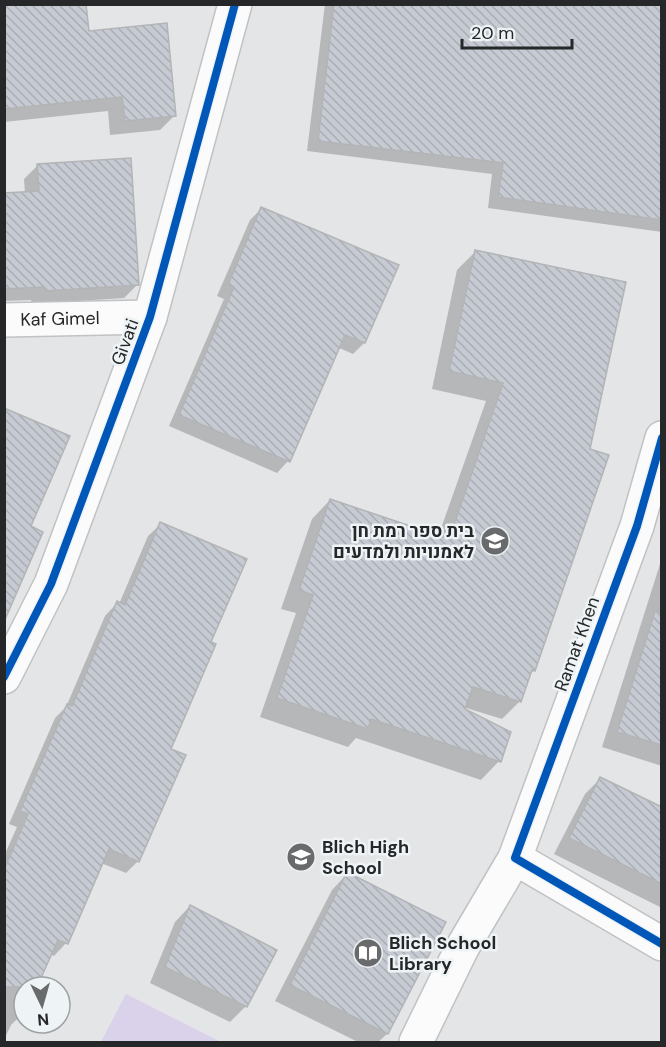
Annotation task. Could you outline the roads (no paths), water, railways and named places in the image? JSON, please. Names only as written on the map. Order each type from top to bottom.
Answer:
[{"type":"street","name":"Givati","points":[[4,677],[51,584],[150,317],[235,4]]},
{"type":"street","name":"Kaf Gimel","points":[[4,320],[150,317]]},
{"type":"street","name":"Ramat Khen","points":[[416,1042],[462,948],[515,858],[637,526],[662,438]]},
{"type":"street","points":[[515,858],[662,944]]},
{"type":"place","name":"בית ספר רמת חן לאמנויות ולמדעים","points":[[495,541]]},
{"type":"place","name":"Blich High School","points":[[301,857]]},
{"type":"place","name":"Blich School Library","points":[[368,953]]}]
